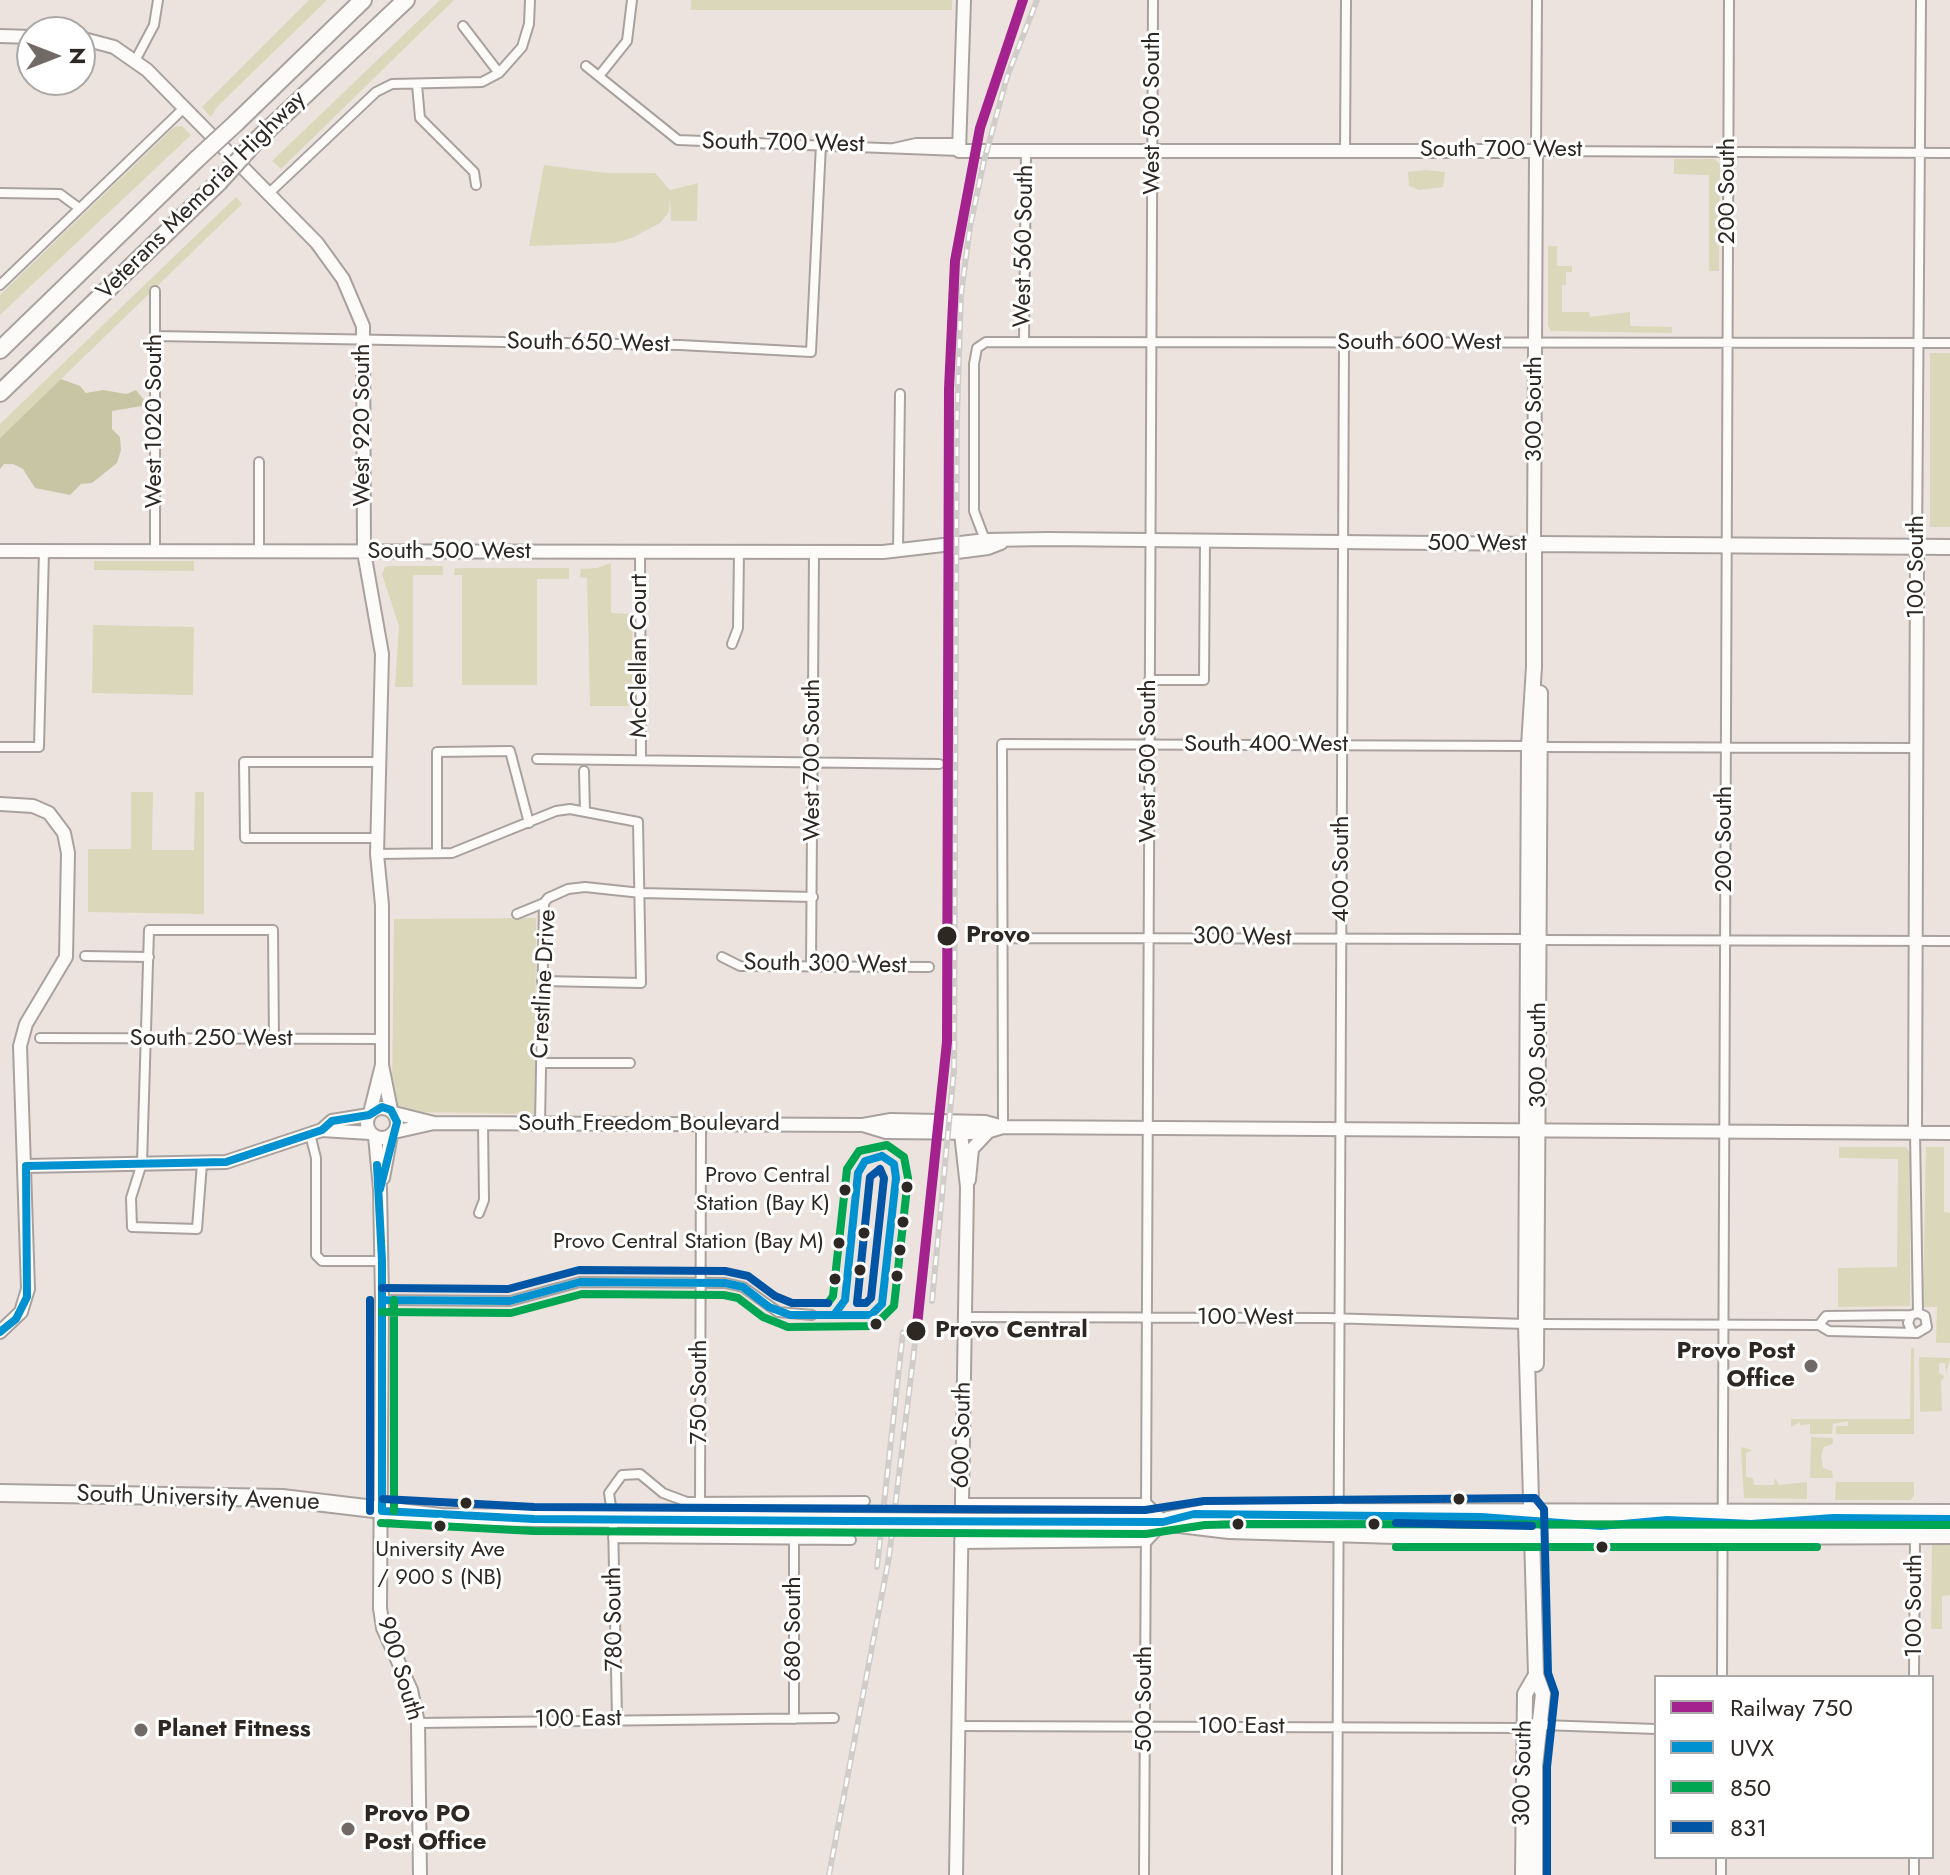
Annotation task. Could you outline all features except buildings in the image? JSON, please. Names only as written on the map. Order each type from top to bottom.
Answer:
[{"type":"highway","name":"Veterans Memorial Highway","points":[[0,350],[363,0]]},
{"type":"highway","name":"Veterans Memorial Highway","points":[[0,393],[219,182],[256,141],[406,0]]},
{"type":"highway","name":"South University Avenue","points":[[0,1493],[247,1496],[441,1517],[1154,1522],[1229,1530],[1532,1538],[1950,1535]]},
{"type":"highway","name":"South University Avenue","points":[[1154,1522],[1204,1513],[1339,1511],[1950,1513]]},
{"type":"main road","name":"500 West","points":[[1534,544],[1950,547]]},
{"type":"main road","name":"300 South","points":[[1534,544],[1534,667],[1540,692],[1534,746],[1532,1538],[1536,1675],[1543,1694],[1542,1725],[1535,1766],[1535,1875]]},
{"type":"main road","name":"300 South","points":[[1523,1875],[1525,1694],[1536,1675]]},
{"type":"street","points":[[96,41],[136,59],[154,25],[158,0]]},
{"type":"street","points":[[267,195],[376,92],[392,84],[482,82],[499,73],[522,47],[529,24],[530,0]]},
{"type":"street","points":[[599,76],[627,41],[632,0]]},
{"type":"street","points":[[963,147],[964,0]]},
{"type":"street","name":"West 500 South","points":[[1146,1505],[1153,0]]},
{"type":"street","points":[[1345,150],[1346,0]]},
{"type":"street","points":[[1536,151],[1537,0]]},
{"type":"street","name":"200 South","points":[[1722,1675],[1729,0]]},
{"type":"street","name":"100 South","points":[[1915,1133],[1921,0]]},
{"type":"street","points":[[463,26],[499,73]]},
{"type":"street","name":"West 920 South","points":[[136,59],[317,243],[343,279],[357,306],[364,340],[364,552],[381,645],[377,838],[382,896],[381,1039],[382,1065],[392,1112]]},
{"type":"street","name":"South 700 West","points":[[586,66],[678,140],[894,148],[1033,144],[1053,149]]},
{"type":"street","points":[[417,85],[420,118],[474,172],[476,185]]},
{"type":"street","points":[[0,285],[184,108]]},
{"type":"street","name":"South 650 West","points":[[364,340],[680,345],[811,352],[821,144]]},
{"type":"street","name":"South 700 West","points":[[963,147],[1026,151],[1950,153]]},
{"type":"street","name":"West 560 South","points":[[1024,342],[1026,151]]},
{"type":"street","name":"300 South","points":[[1534,544],[1536,151]]},
{"type":"street","points":[[0,193],[60,194],[79,208]]},
{"type":"street","name":"West 1020 South","points":[[155,291],[155,551]]},
{"type":"street","points":[[155,336],[364,340]]},
{"type":"street","name":"South 600 West","points":[[985,540],[975,516],[974,482],[974,356],[984,343],[1950,343]]},
{"type":"street","name":"400 South","points":[[1337,1875],[1344,343]]},
{"type":"street","points":[[898,552],[900,394]]},
{"type":"street","points":[[259,462],[259,551]]},
{"type":"street","name":"South 500 West","points":[[0,551],[814,553],[898,552],[985,540],[1003,541]]},
{"type":"street","name":"South 500 West","points":[[898,552],[924,555],[983,549],[1003,541]]},
{"type":"street","name":"500 West","points":[[1003,541],[1534,544]]},
{"type":"street","points":[[1149,680],[1204,680],[1205,542]]},
{"type":"street","points":[[0,747],[39,747],[44,551]]},
{"type":"street","name":"McClellan Court","points":[[640,552],[641,760]]},
{"type":"street","points":[[732,644],[738,628],[739,552]]},
{"type":"street","name":"West 700 South","points":[[811,967],[814,553]]},
{"type":"street","name":"South 400 West","points":[[1003,938],[1002,744],[1917,748]]},
{"type":"street","points":[[437,853],[437,752],[510,751],[529,823]]},
{"type":"street","points":[[537,759],[939,764]]},
{"type":"street","points":[[377,838],[245,838],[244,762],[378,762]]},
{"type":"street","points":[[584,771],[585,812]]},
{"type":"street","points":[[0,804],[27,804],[49,813],[61,826],[68,846],[66,957],[21,1035],[27,1297],[16,1319],[0,1332]]},
{"type":"street","points":[[377,854],[459,851],[556,811],[585,812],[638,822],[641,983],[542,981]]},
{"type":"street","name":"Crestline Drive","points":[[540,1124],[544,903],[568,889],[585,887],[641,893],[813,897]]},
{"type":"street","points":[[517,914],[544,903]]},
{"type":"street","points":[[202,1163],[199,1227],[136,1230],[131,1224],[131,1198],[142,1163],[149,930],[273,930],[274,1040]]},
{"type":"street","points":[[1003,938],[1003,1127],[1950,1133]]},
{"type":"street","name":"300 West","points":[[1003,938],[1950,941]]},
{"type":"street","points":[[85,956],[149,957]]},
{"type":"street","name":"South 300 West","points":[[722,957],[740,966],[929,967]]},
{"type":"street","name":"South 250 West","points":[[40,1038],[381,1039]]},
{"type":"street","points":[[541,1063],[630,1063]]},
{"type":"street","name":"West 920 South","points":[[370,1114],[382,1065]]},
{"type":"street","points":[[26,1166],[226,1162],[316,1132],[332,1121],[370,1114],[382,1107],[392,1112],[397,1122],[380,1189]]},
{"type":"street","name":"South Freedom Boulevard","points":[[392,1112],[434,1123],[863,1125],[891,1120],[985,1122],[1003,1127]]},
{"type":"street","points":[[370,1114],[380,1189],[382,1300],[510,1301],[580,1282],[700,1282],[734,1284],[753,1292],[778,1312],[812,1315]]},
{"type":"street","name":"South Freedom Boulevard","points":[[392,1134],[434,1123]]},
{"type":"street","points":[[479,1213],[484,1200],[483,1123]]},
{"type":"street","name":"750 South","points":[[700,1503],[701,1124]]},
{"type":"street","name":"South Freedom Boulevard","points":[[863,1125],[886,1132],[989,1133],[1003,1127]]},
{"type":"street","points":[[316,1132],[392,1134]]},
{"type":"street","points":[[316,1132],[316,1255],[322,1261],[382,1261]]},
{"type":"street","points":[[961,1133],[967,1187]]},
{"type":"street","points":[[967,1187],[974,1145],[989,1133]]},
{"type":"street","points":[[1911,1330],[1908,1323],[1915,1314],[1915,1133]]},
{"type":"street","name":"600 South","points":[[956,1875],[967,1187]]},
{"type":"street","name":"900 South","points":[[382,1300],[380,1608],[383,1628],[411,1690],[418,1723],[420,1875]]},
{"type":"street","points":[[1915,1314],[1927,1319],[1927,1327],[1921,1332],[1829,1331],[1819,1325],[1826,1316],[1915,1314]]},
{"type":"street","name":"100 West","points":[[965,1317],[1819,1325]]},
{"type":"street","name":"780 South","points":[[617,1719],[613,1520],[609,1493],[622,1475],[640,1474],[674,1499],[700,1503]]},
{"type":"street","points":[[700,1503],[865,1501]]},
{"type":"street","points":[[961,1542],[1146,1540],[1154,1522],[1146,1505],[962,1505]]},
{"type":"street","name":"100 South","points":[[1914,1675],[1915,1535]]},
{"type":"street","points":[[613,1538],[851,1540]]},
{"type":"street","name":"680 South","points":[[794,1539],[794,1719]]},
{"type":"street","name":"500 South","points":[[1144,1875],[1146,1540]]},
{"type":"street","name":"100 East","points":[[418,1723],[834,1718]]},
{"type":"street","points":[[1542,1725],[1654,1729]]},
{"type":"street","name":"100 East","points":[[957,1726],[1525,1728]]},
{"type":"shaded area","points":[[309,0],[327,0],[217,107],[211,117],[202,107]]},
{"type":"shaded area","points":[[440,0],[454,0],[281,169],[272,161]]},
{"type":"shaded area","points":[[691,0],[952,0],[952,10],[691,10]]},
{"type":"shaded area","points":[[182,126],[191,135],[0,315],[0,295],[174,127]]},
{"type":"shaded area","points":[[1674,159],[1714,159],[1720,164],[1719,271],[1709,271],[1709,175],[1674,174]]},
{"type":"shaded area","points":[[544,165],[606,173],[655,173],[670,190],[698,183],[697,221],[671,221],[670,196],[669,212],[660,223],[632,238],[615,243],[529,246]]},
{"type":"shaded area","points":[[1408,172],[1445,172],[1443,187],[1419,190],[1409,186]]},
{"type":"shaded area","points":[[236,197],[242,204],[0,438],[0,424]]},
{"type":"shaded area","points":[[1548,246],[1557,246],[1557,266],[1572,266],[1572,272],[1566,272],[1566,285],[1562,285],[1562,312],[1589,312],[1590,317],[1630,312],[1630,326],[1672,327],[1672,333],[1551,331],[1548,326]]},
{"type":"shaded area","points":[[1930,353],[1950,353],[1950,527],[1930,527]]},
{"type":"shaded area","points":[[61,379],[80,386],[86,393],[103,390],[126,394],[136,390],[145,401],[142,406],[112,411],[112,429],[120,437],[121,450],[117,463],[92,483],[81,484],[70,495],[35,488],[23,469],[13,464],[4,464],[0,469],[0,438]]},
{"type":"shaded area","points":[[94,561],[194,561],[194,571],[94,570]]},
{"type":"shaded area","points":[[611,563],[611,613],[632,614],[633,706],[590,706],[587,578],[580,577],[581,569]]},
{"type":"shaded area","points":[[443,566],[443,575],[413,575],[413,687],[395,687],[399,626],[382,574],[385,567]]},
{"type":"shaded area","points":[[455,568],[569,568],[569,579],[537,579],[537,685],[462,685],[462,575],[454,575]]},
{"type":"shaded area","points":[[93,625],[194,627],[193,695],[92,693]]},
{"type":"shaded area","points":[[131,792],[153,792],[152,850],[194,850],[195,792],[204,792],[204,914],[88,912],[88,849],[131,849]]},
{"type":"shaded area","points":[[536,918],[535,1114],[413,1112],[399,1108],[392,1091],[394,919]]},
{"type":"shaded area","points":[[1839,1147],[1906,1147],[1910,1153],[1910,1306],[1838,1307],[1838,1268],[1897,1267],[1898,1159],[1839,1158]]},
{"type":"shaded area","points":[[1926,1147],[1944,1147],[1944,1212],[1950,1213],[1950,1343],[1936,1343],[1937,1307],[1923,1307]]},
{"type":"shaded area","points":[[1911,1348],[1914,1348],[1914,1434],[1836,1434],[1836,1426],[1848,1426],[1848,1421],[1833,1424],[1832,1434],[1810,1434],[1810,1424],[1800,1425],[1800,1422],[1791,1427],[1791,1419],[1910,1419]]},
{"type":"shaded area","points":[[1919,1357],[1950,1358],[1946,1374],[1945,1363],[1939,1363],[1939,1373],[1945,1376],[1941,1381],[1942,1411],[1920,1412]]},
{"type":"shaded area","points":[[1811,1437],[1833,1438],[1833,1444],[1824,1447],[1821,1456],[1823,1468],[1832,1471],[1833,1478],[1810,1478]]},
{"type":"shaded area","points":[[1741,1447],[1752,1450],[1746,1453],[1746,1477],[1753,1478],[1754,1485],[1774,1485],[1775,1478],[1779,1485],[1807,1482],[1807,1499],[1744,1498]]},
{"type":"shaded area","points":[[1836,1482],[1914,1482],[1914,1496],[1910,1500],[1835,1500]]},
{"type":"shaded area","points":[[1950,1544],[1950,1595],[1942,1596],[1942,1629],[1931,1629],[1932,1545]]},
{"type":"railway","points":[[932,1301],[954,1070],[957,417],[961,295],[970,227],[984,161],[1007,77],[1037,0]]},
{"type":"railway","points":[[877,1567],[903,1332]]},
{"type":"railway","points":[[829,1875],[889,1557],[916,1335]]},
{"type":"rail line","name":"750","points":[[916,1335],[947,1042],[949,389],[955,261],[980,128],[1023,0]]},
{"type":"transit line","name":"UVX","points":[[0,1332],[16,1319],[27,1297],[26,1166],[226,1162],[322,1130],[332,1121],[369,1115],[382,1107],[391,1110],[397,1122],[380,1189]]},
{"type":"transit line","name":"850","points":[[382,1312],[511,1313],[582,1294],[724,1295],[738,1298],[763,1317],[788,1327],[874,1326],[894,1306],[908,1178],[904,1157],[887,1145],[859,1151],[847,1169],[833,1296],[828,1303]]},
{"type":"transit line","name":"UVX","points":[[882,1156],[894,1164],[896,1178],[882,1304],[871,1315],[834,1315],[845,1300],[858,1173],[865,1161],[882,1156]]},
{"type":"transit line","name":"UVX","points":[[377,1165],[382,1261],[382,1511]]},
{"type":"transit line","name":"831","points":[[880,1169],[884,1178],[871,1298],[866,1303],[857,1303],[870,1177],[880,1169]]},
{"type":"transit line","name":"831","points":[[382,1288],[508,1289],[579,1270],[725,1271],[748,1276],[775,1296],[792,1303],[828,1303]]},
{"type":"transit line","name":"UVX","points":[[382,1300],[510,1301],[580,1282],[725,1283],[743,1287],[769,1307],[790,1315],[834,1315]]},
{"type":"transit line","name":"831","points":[[370,1300],[370,1511]]},
{"type":"transit line","name":"850","points":[[394,1300],[394,1511]]},
{"type":"transit line","name":"831","points":[[383,1499],[534,1507],[1145,1510],[1204,1501],[1535,1498],[1544,1509],[1548,1673],[1555,1693],[1547,1767],[1547,1875]]},
{"type":"transit line","name":"UVX","points":[[382,1511],[534,1519],[849,1521],[1163,1522],[1194,1514],[1481,1517],[1601,1526],[1667,1520],[1751,1524],[1833,1518],[1950,1519]]},
{"type":"transit line","name":"850","points":[[381,1523],[534,1531],[1146,1534],[1205,1525],[1249,1524],[1950,1525]]},
{"type":"transit line","name":"831","points":[[1396,1523],[1532,1526]]},
{"type":"transit line","name":"850","points":[[1396,1547],[1817,1547]]},
{"type":"place","name":"Provo","points":[[947,936]]},
{"type":"place","name":"Provo Central Station (Bay K)","points":[[845,1190]]},
{"type":"place","name":"Provo Central Station (Bay M)","points":[[839,1243]]},
{"type":"place","name":"Provo Central","points":[[916,1331]]},
{"type":"place","name":"Provo Post Office","points":[[1811,1366]]},
{"type":"place","name":"University Ave / 900 S (NB)","points":[[440,1526]]},
{"type":"place","name":"Planet Fitness","points":[[141,1730]]},
{"type":"place","name":"Provo PO Post Office","points":[[348,1829]]}]
